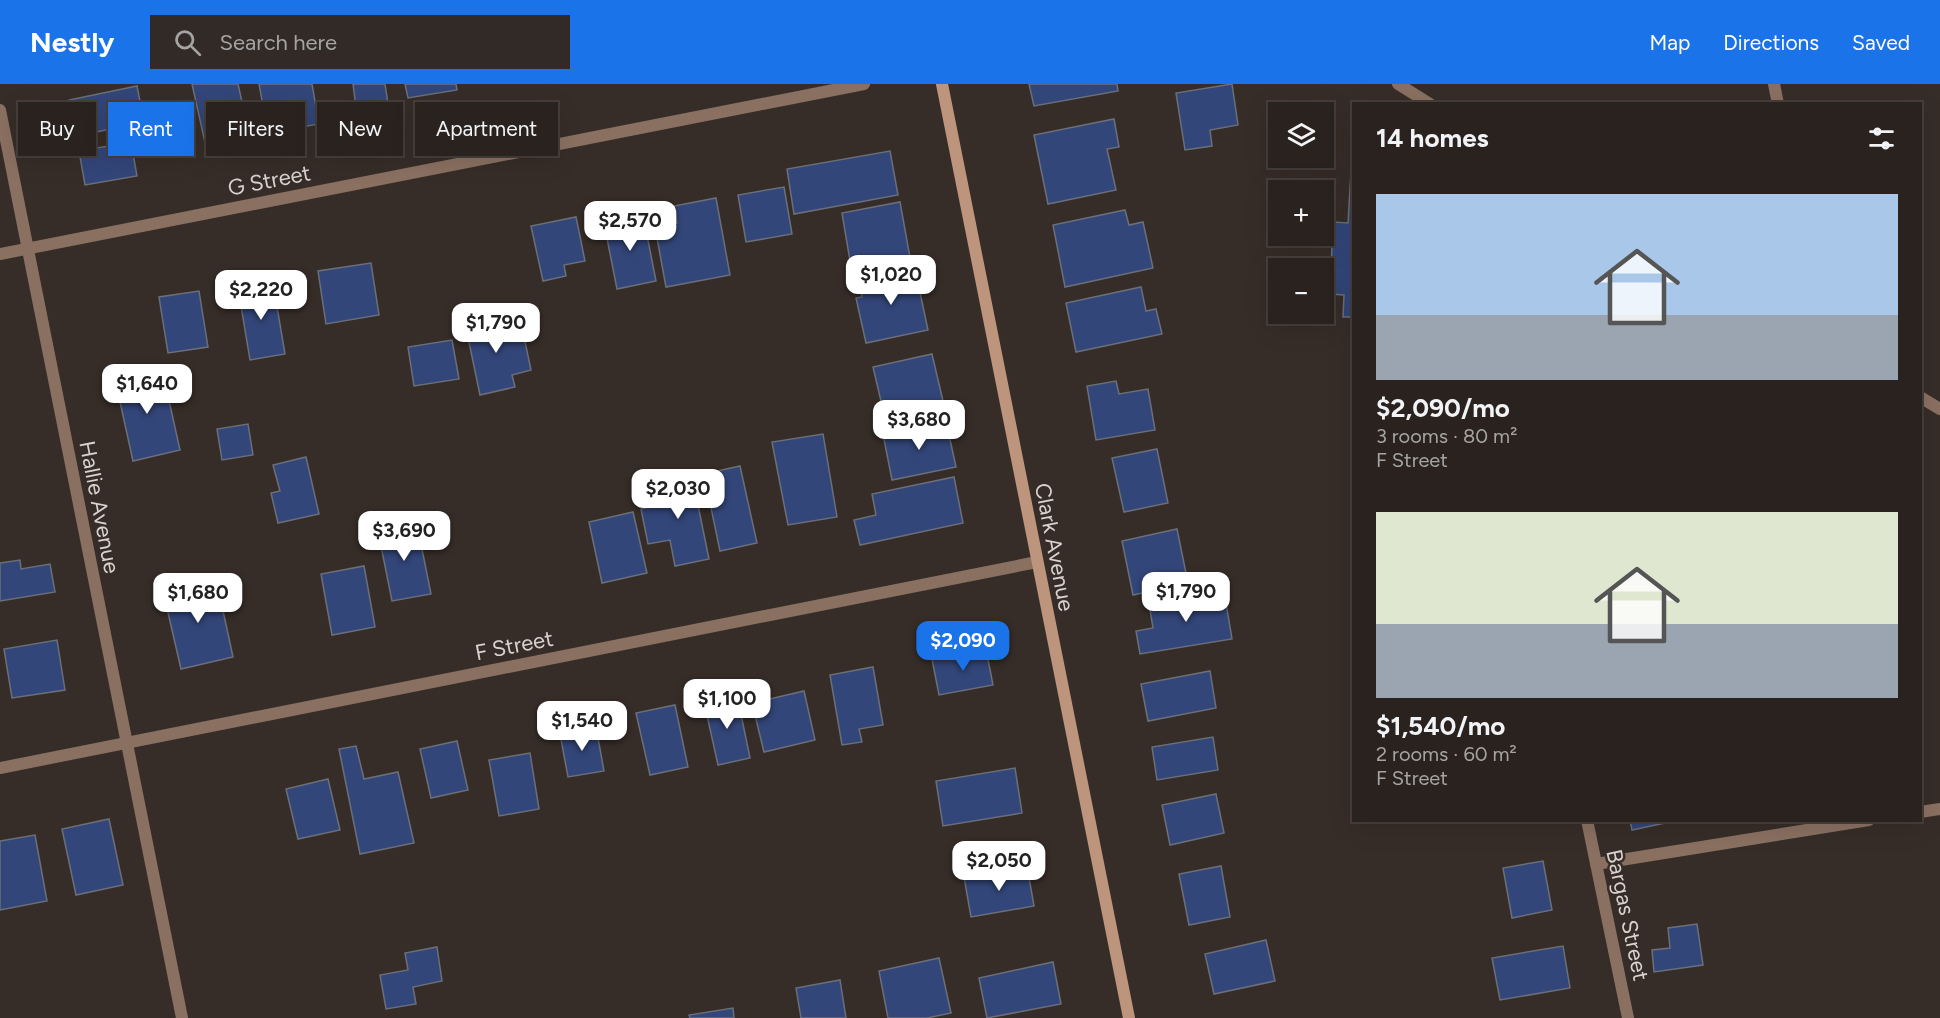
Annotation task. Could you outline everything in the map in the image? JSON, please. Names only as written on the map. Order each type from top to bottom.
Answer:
[{"type":"street","name":"G Street","points":[[0,254],[864,84]]},
{"type":"street","name":"Clark Avenue","points":[[942,84],[1129,1018]]},
{"type":"street","points":[[1398,84],[1427,102]]},
{"type":"street","points":[[1774,84],[1778,102]]},
{"type":"street","name":"Hallie Avenue","points":[[0,110],[182,1018]]},
{"type":"street","points":[[1922,398],[1940,410]]},
{"type":"street","name":"F Street","points":[[0,768],[1037,562]]},
{"type":"street","points":[[1922,812],[1940,809]]},
{"type":"street","name":"Bargas Street","points":[[1587,822],[1628,1018]]},
{"type":"street","points":[[1596,864],[1857,822]]},
{"type":"building","points":[[192,84],[238,84],[242,102],[206,102],[206,147]]},
{"type":"building","points":[[259,84],[312,84],[317,124],[305,126],[305,102],[262,102]]},
{"type":"building","points":[[353,84],[385,84],[388,102],[355,102]]},
{"type":"building","points":[[405,84],[456,84],[457,90],[408,98]]},
{"type":"building","points":[[1029,84],[1117,84],[1118,91],[1034,106]]},
{"type":"building","points":[[1232,84],[1238,125],[1210,130],[1212,146],[1185,150],[1176,93]]},
{"type":"building","points":[[137,86],[140,102],[108,102],[108,130],[96,132],[96,102],[69,102],[69,100]]},
{"type":"building","points":[[1114,119],[1119,147],[1107,149],[1116,190],[1048,204],[1034,135]]},
{"type":"building","points":[[108,146],[108,156],[133,156],[137,176],[85,185],[80,156],[96,156],[96,148]]},
{"type":"building","points":[[890,151],[898,195],[794,214],[787,169]]},
{"type":"building","points":[[1352,155],[1352,317],[1343,317],[1344,295],[1334,294],[1334,258],[1332,258],[1334,222],[1348,223]]},
{"type":"building","points":[[784,187],[792,234],[746,242],[738,195]]},
{"type":"building","points":[[716,198],[730,275],[666,287],[655,227],[677,223],[674,206]]},
{"type":"building","points":[[900,202],[911,263],[852,273],[842,213]]},
{"type":"building","points":[[1125,210],[1129,225],[1143,222],[1153,268],[1065,287],[1053,225]]},
{"type":"building","points":[[643,215],[656,281],[617,289],[604,223]]},
{"type":"building","points":[[576,217],[585,261],[564,265],[566,276],[543,281],[531,226]]},
{"type":"building","points":[[371,263],[379,315],[326,324],[318,271]]},
{"type":"building","points":[[915,269],[928,330],[866,343],[856,298],[862,297],[859,281]]},
{"type":"building","points":[[273,283],[285,354],[250,360],[238,288]]},
{"type":"building","points":[[1141,287],[1146,311],[1156,309],[1162,334],[1076,352],[1066,303]]},
{"type":"building","points":[[199,291],[208,347],[168,353],[159,297]]},
{"type":"building","points":[[501,315],[505,336],[523,332],[531,370],[512,375],[515,387],[480,395],[465,323]]},
{"type":"building","points":[[452,340],[459,379],[414,386],[408,347]]},
{"type":"building","points":[[932,354],[943,401],[884,414],[873,367]]},
{"type":"building","points":[[162,369],[180,450],[133,461],[115,379]]},
{"type":"building","points":[[1116,381],[1119,394],[1148,389],[1155,430],[1096,440],[1087,386]]},
{"type":"building","points":[[946,421],[956,467],[892,480],[883,434]]},
{"type":"building","points":[[248,424],[253,455],[222,460],[217,429]]},
{"type":"building","points":[[823,434],[837,517],[788,525],[772,442]]},
{"type":"building","points":[[1157,449],[1168,503],[1124,512],[1112,458]]},
{"type":"building","points":[[306,457],[319,514],[278,523],[271,493],[280,491],[273,465]]},
{"type":"building","points":[[740,466],[757,543],[720,551],[704,474]]},
{"type":"building","points":[[691,471],[709,559],[675,566],[670,540],[648,544],[641,509],[664,505],[658,477]]},
{"type":"building","points":[[954,477],[963,523],[860,545],[854,520],[876,515],[872,494]]},
{"type":"building","points":[[633,512],[647,573],[602,583],[589,522]]},
{"type":"building","points":[[417,524],[431,594],[392,601],[378,531]]},
{"type":"building","points":[[1177,529],[1188,583],[1133,595],[1122,541]]},
{"type":"building","points":[[20,560],[21,569],[50,564],[55,592],[0,601],[0,563]]},
{"type":"building","points":[[364,566],[375,627],[332,635],[321,574]]},
{"type":"building","points":[[216,578],[233,657],[181,669],[163,591]]},
{"type":"building","points":[[1224,591],[1232,639],[1140,654],[1136,631],[1153,628],[1149,604]]},
{"type":"building","points":[[57,640],[65,690],[12,698],[4,649]]},
{"type":"building","points":[[986,649],[993,685],[939,695],[932,659]]},
{"type":"building","points":[[873,667],[883,725],[859,729],[862,742],[842,745],[830,675]]},
{"type":"building","points":[[1210,671],[1216,708],[1148,721],[1141,684]]},
{"type":"building","points":[[804,691],[815,740],[764,752],[752,703]]},
{"type":"building","points":[[737,695],[750,758],[718,765],[704,702]]},
{"type":"building","points":[[675,705],[688,767],[650,775],[636,713]]},
{"type":"building","points":[[596,727],[604,771],[568,777],[560,734]]},
{"type":"building","points":[[1213,737],[1218,770],[1157,780],[1152,747]]},
{"type":"building","points":[[457,741],[468,790],[431,798],[420,749]]},
{"type":"building","points":[[356,746],[364,779],[398,772],[414,843],[360,854],[339,749]]},
{"type":"building","points":[[530,753],[539,809],[499,816],[489,760]]},
{"type":"building","points":[[1015,768],[1022,813],[943,826],[936,781]]},
{"type":"building","points":[[328,779],[340,830],[298,839],[286,789]]},
{"type":"building","points":[[1216,794],[1224,833],[1170,845],[1162,805]]},
{"type":"building","points":[[109,819],[123,885],[76,895],[62,829]]},
{"type":"building","points":[[1630,822],[1670,822],[1632,830]]},
{"type":"building","points":[[35,835],[47,901],[0,910],[0,841]]},
{"type":"building","points":[[1543,861],[1552,910],[1512,918],[1503,868]]},
{"type":"building","points":[[1027,866],[1034,906],[971,917],[964,877]]},
{"type":"building","points":[[1221,866],[1230,917],[1189,925],[1179,874]]},
{"type":"building","points":[[1697,924],[1703,965],[1654,972],[1652,950],[1670,948],[1668,928]]},
{"type":"building","points":[[1266,940],[1275,981],[1214,994],[1205,954]]},
{"type":"building","points":[[1563,946],[1570,988],[1500,1000],[1492,958]]},
{"type":"building","points":[[437,947],[442,981],[413,987],[416,1004],[386,1009],[380,975],[408,970],[405,953]]},
{"type":"building","points":[[939,958],[951,1013],[927,1018],[888,1018],[879,971]]},
{"type":"building","points":[[1053,962],[1061,1004],[987,1018],[979,978]]},
{"type":"building","points":[[840,980],[846,1018],[801,1018],[796,988]]},
{"type":"building","points":[[733,1008],[734,1018],[690,1018],[689,1015]]}]
